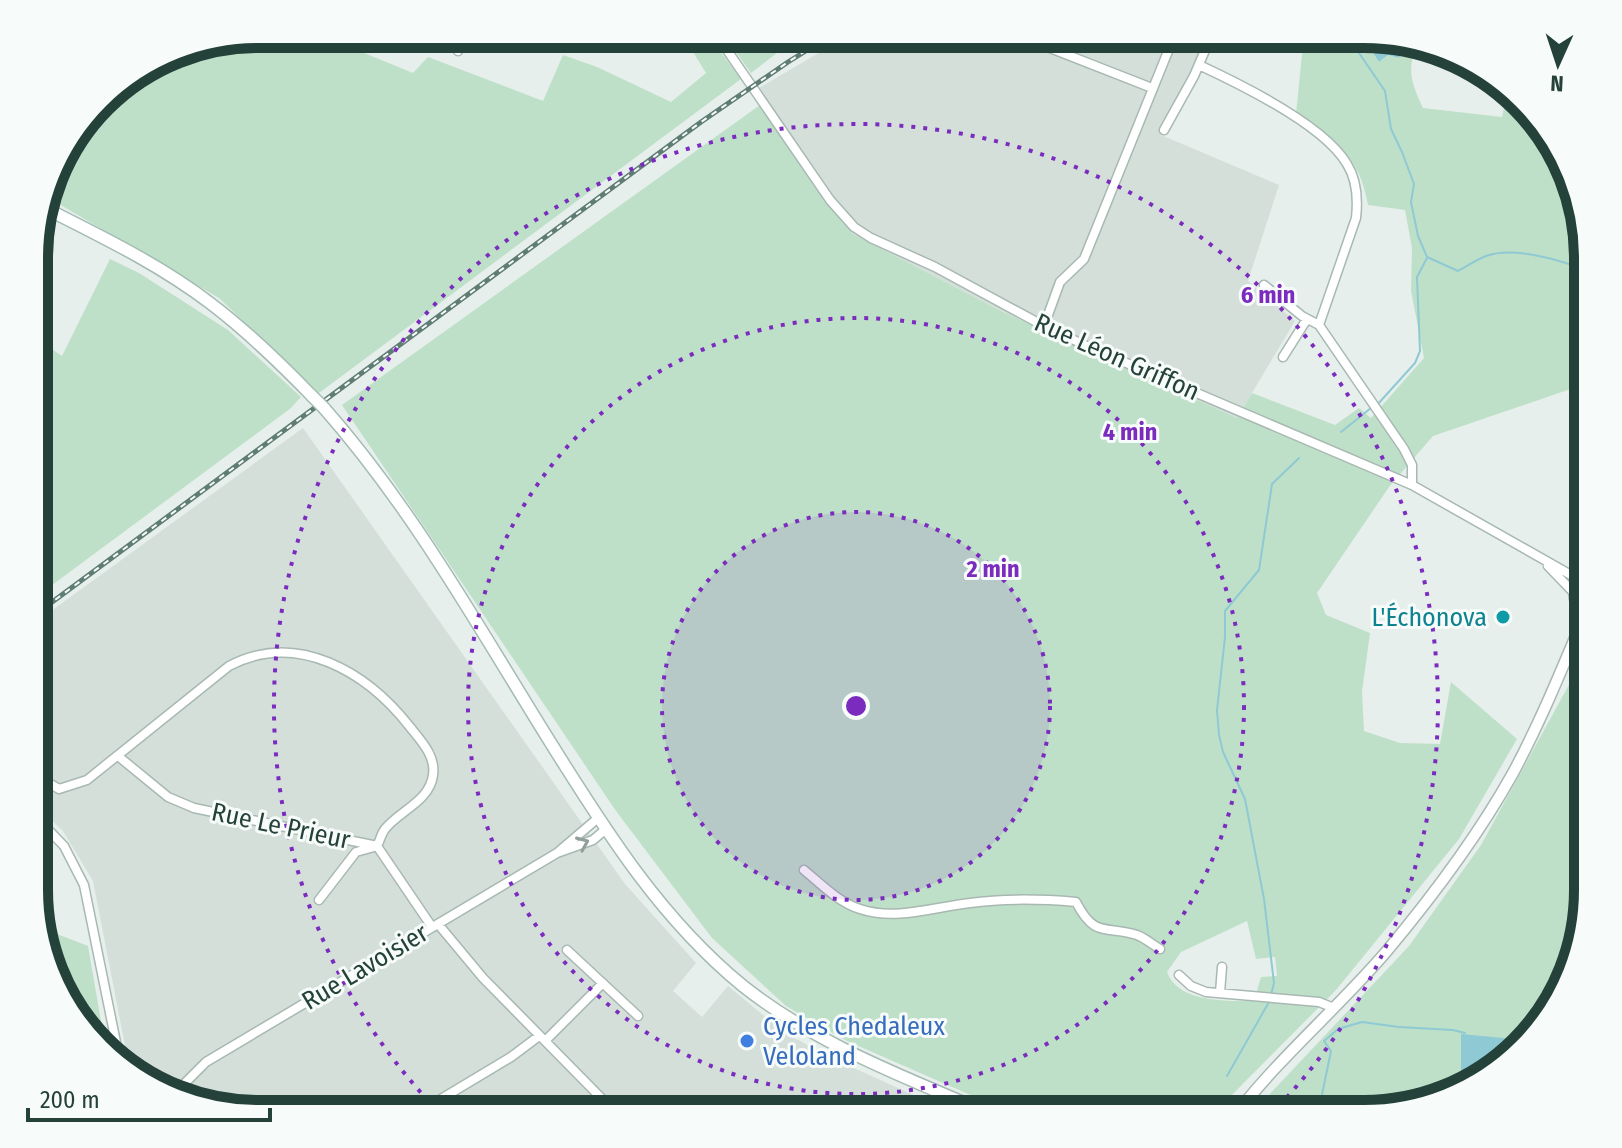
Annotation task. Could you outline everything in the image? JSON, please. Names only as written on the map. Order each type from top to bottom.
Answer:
[{"type":"main road","points":[[53,212],[140,257],[208,301],[253,338],[324,408],[370,464],[424,540],[598,818],[673,920],[744,986],[790,1019],[856,1055],[959,1100]]},
{"type":"street","name":"Rue Léon Griffon","points":[[726,48],[830,200],[854,227],[871,238],[935,267],[1044,326],[1412,485],[1574,576]]},
{"type":"street","points":[[1050,48],[1152,88]]},
{"type":"street","points":[[1044,326],[1060,282],[1084,259],[1169,48]]},
{"type":"street","points":[[1164,130],[1206,48]]},
{"type":"street","points":[[1199,65],[1313,129],[1348,164],[1358,204],[1356,218],[1319,325]]},
{"type":"street","points":[[1264,285],[1319,325],[1373,401],[1412,465],[1412,485]]},
{"type":"street","points":[[1283,357],[1307,319]]},
{"type":"street","name":"Rue Léon Griffon","points":[[1536,555],[1574,593]]},
{"type":"street","points":[[1246,1100],[1334,1008],[1425,904],[1505,785],[1574,643]]},
{"type":"street","points":[[48,782],[59,789],[87,780],[229,666],[244,658],[282,651],[313,657],[343,669],[373,687],[391,703],[426,749],[434,765],[433,779],[426,792],[384,830],[377,846],[435,926],[603,1100]]},
{"type":"street","name":"Rue Le Prieur","points":[[118,756],[168,797],[194,808],[377,846]]},
{"type":"street","name":"Rue Lavoisier","points":[[182,1086],[206,1062],[557,853],[598,818]]},
{"type":"street","points":[[48,829],[64,846],[84,885],[116,1044]]},
{"type":"street","name":"Rue Lavoisier","points":[[557,853],[593,840],[606,829]]},
{"type":"street","name":"Rue Le Prieur","points":[[319,900],[356,852],[377,846]]},
{"type":"street","points":[[804,870],[838,898],[861,909],[884,913],[922,912],[970,903],[1029,899],[1076,902],[1083,917],[1100,930],[1137,935],[1160,949]]},
{"type":"street","points":[[567,950],[638,1016]]},
{"type":"street","points":[[1220,993],[1222,967]]},
{"type":"street","points":[[1179,975],[1191,986],[1206,992],[1319,1002],[1334,1008]]},
{"type":"street","points":[[439,1100],[542,1039],[603,983]]},
{"type":"shaded area","points":[[827,48],[1203,48],[1159,130],[1161,135],[1279,185],[1248,281],[1295,321],[1237,418],[1001,311],[853,234],[752,92]]},
{"type":"shaded area","points":[[303,428],[625,884],[696,963],[673,991],[702,1017],[728,986],[785,1033],[924,1100],[245,1100],[204,1093],[153,1072],[127,1054],[93,881],[63,831],[48,817],[48,613]]},
{"type":"green space","points":[[352,48],[413,73],[428,57],[543,101],[563,55],[597,67],[671,102],[706,73],[693,52],[698,48],[718,48],[741,79],[319,393],[219,298],[56,202],[76,153],[91,130],[120,100],[142,83],[178,64],[231,50]]},
{"type":"green space","points":[[733,48],[784,48],[782,49],[751,73]]},
{"type":"green space","points":[[1303,48],[1370,48],[1379,62],[1388,55],[1399,58],[1402,52],[1414,54],[1412,78],[1423,108],[1502,117],[1505,103],[1522,120],[1552,165],[1570,217],[1574,245],[1574,388],[1433,436],[1389,487],[1317,593],[1326,615],[1370,633],[1362,692],[1364,731],[1400,743],[1440,744],[1451,682],[1517,739],[1459,839],[1336,990],[1227,1100],[982,1100],[847,1041],[786,1006],[712,938],[616,811],[342,405],[760,105],[853,234],[1001,311],[1237,418],[1252,393],[1335,425],[1359,408],[1371,418],[1424,358],[1411,291],[1412,248],[1405,210],[1368,205],[1359,173],[1344,151],[1296,114]],"holes":[[[1247,921],[1256,959],[1275,957],[1277,976],[1261,977],[1254,1001],[1218,1000],[1181,990],[1167,972],[1181,952]]]},
{"type":"green space","points":[[110,259],[139,273],[228,330],[301,397],[291,408],[48,588],[48,346],[62,356]]},
{"type":"green space","points":[[1574,676],[1574,903],[1563,957],[1531,1018],[1511,1039],[1461,1035],[1461,1076],[1418,1093],[1364,1100],[1264,1100],[1409,946],[1481,845]]},
{"type":"green space","points":[[52,932],[88,946],[103,1031],[76,995],[59,957]]},
{"type":"water","points":[[1370,48],[1402,52],[1399,58],[1388,55],[1379,62]]},
{"type":"water","points":[[1461,1034],[1511,1039],[1492,1057],[1461,1076]]},
{"type":"waterway","points":[[1356,48],[1385,91],[1391,129],[1414,184],[1411,202],[1418,236],[1427,257],[1458,271],[1497,253],[1524,254],[1574,267]]},
{"type":"waterway","points":[[1377,405],[1415,363],[1420,351],[1417,277],[1427,258]]},
{"type":"waterway","points":[[1341,432],[1371,408]]},
{"type":"waterway","points":[[1271,995],[1274,983],[1264,899],[1245,799],[1223,752],[1217,710],[1225,611],[1259,570],[1272,484],[1299,458]]},
{"type":"waterway","points":[[1227,1076],[1269,1002]]},
{"type":"waterway","points":[[1321,1100],[1331,1051],[1324,1041],[1338,1029],[1362,1022],[1465,1033]]},
{"type":"railway","points":[[48,605],[701,122],[810,48]]},
{"type":"place","name":"L'Échonova","points":[[1503,617]]},
{"type":"place","name":"Cycles Chedaleux Veloland","points":[[747,1041]]}]
